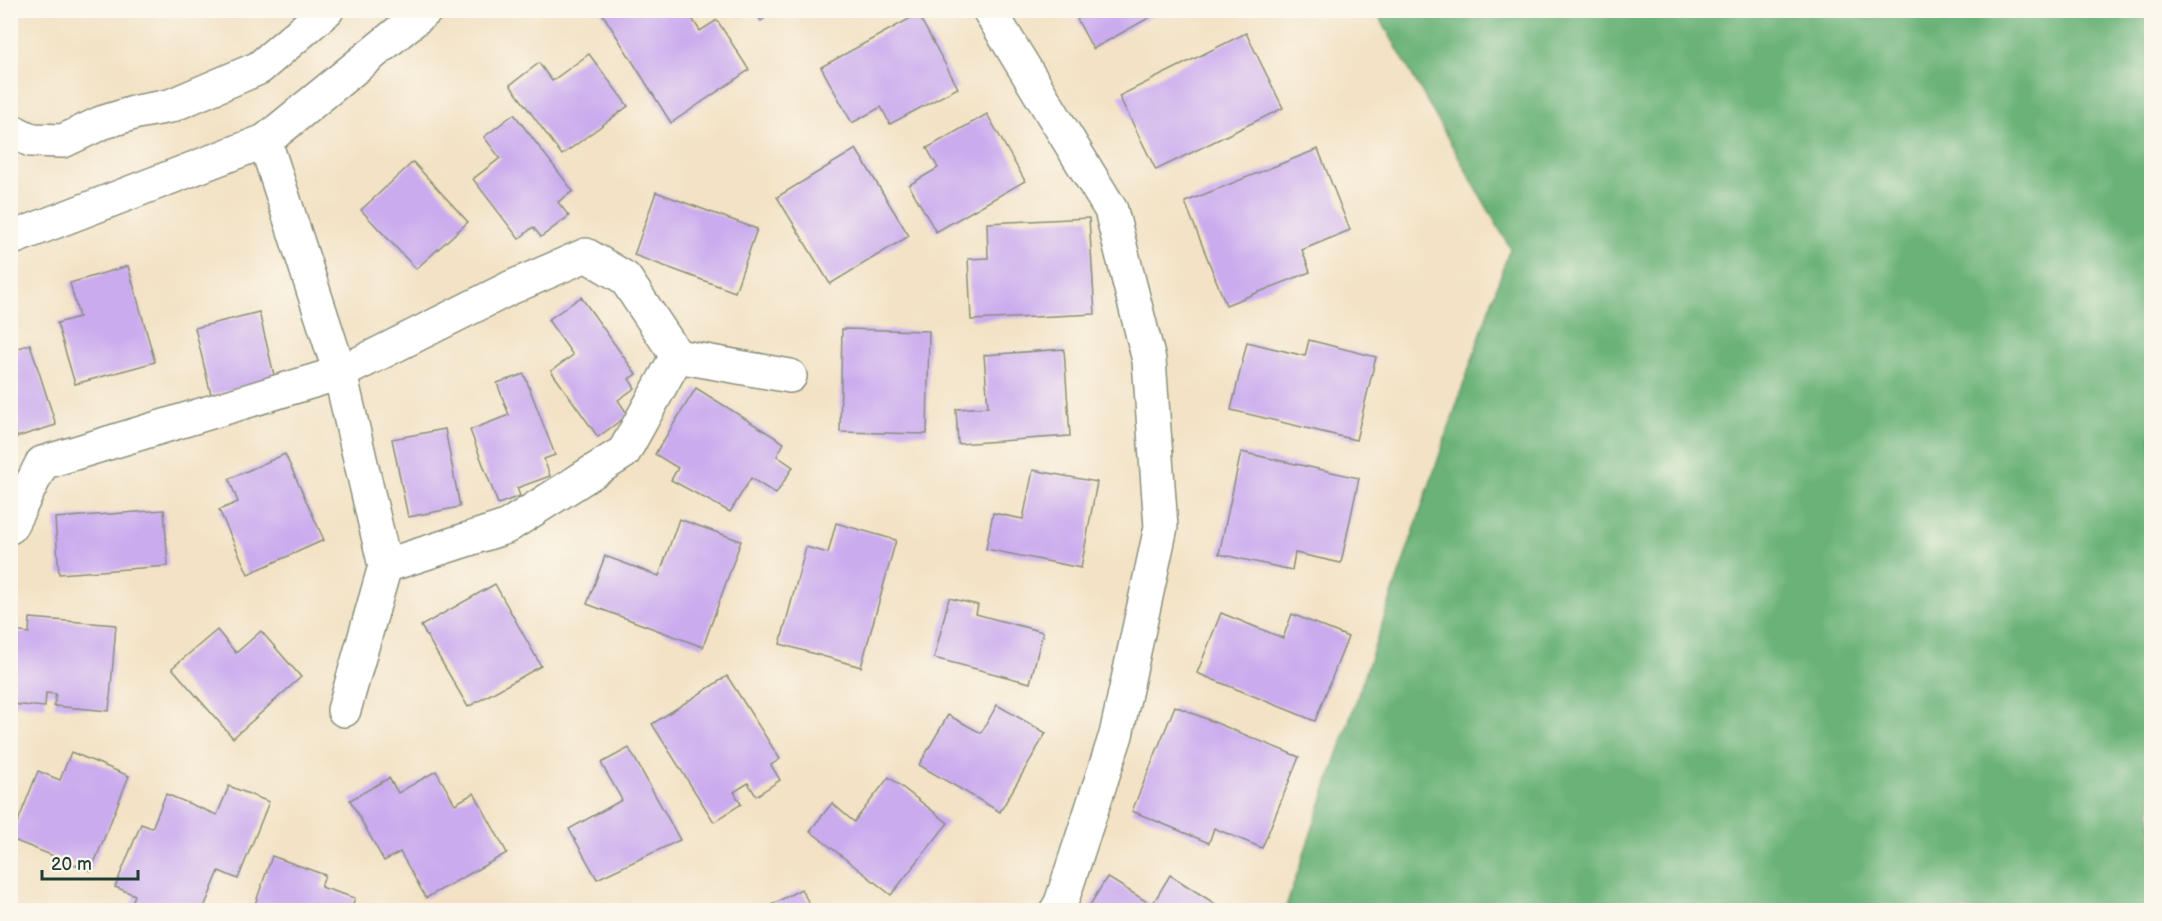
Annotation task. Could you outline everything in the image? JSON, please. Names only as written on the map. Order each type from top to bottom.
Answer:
[{"type":"street","points":[[10,130],[31,140],[63,141],[101,123],[137,112],[170,106],[259,68],[327,10]]},
{"type":"street","points":[[10,239],[265,141],[426,10]]},
{"type":"street","points":[[989,10],[1111,210],[1149,360],[1161,527],[1116,735],[1057,910]]},
{"type":"street","points":[[265,141],[340,373],[385,566],[344,710]]},
{"type":"street","points":[[10,527],[42,464],[340,373],[510,288],[586,255],[624,278],[677,356],[790,376]]},
{"type":"street","points":[[385,566],[506,527],[624,452],[677,356]]},
{"type":"green space","points":[[1376,11],[2151,11],[2151,910],[1285,910],[1510,248]]},
{"type":"building","points":[[600,10],[687,10],[700,31],[717,20],[749,70],[671,123]]},
{"type":"building","points":[[733,10],[748,10],[738,17]]},
{"type":"building","points":[[754,10],[776,10],[761,21]]},
{"type":"building","points":[[1093,10],[1163,10],[1093,49],[1077,19]]},
{"type":"building","points":[[918,14],[958,88],[890,124],[881,107],[852,123],[821,67]]},
{"type":"building","points":[[1246,33],[1283,108],[1156,170],[1119,96]]},
{"type":"building","points":[[589,54],[628,106],[562,155],[510,85],[539,63],[552,81]]},
{"type":"building","points":[[514,114],[573,191],[558,202],[569,216],[541,237],[533,227],[519,239],[473,179],[500,158],[484,137]]},
{"type":"building","points":[[987,114],[1025,181],[936,232],[909,185],[938,168],[927,148]]},
{"type":"building","points":[[856,149],[909,236],[830,284],[777,197]]},
{"type":"building","points":[[1318,149],[1350,230],[1302,250],[1310,272],[1226,305],[1185,202]]},
{"type":"building","points":[[413,162],[468,222],[416,269],[361,210]]},
{"type":"building","points":[[656,192],[757,229],[735,292],[634,255]]},
{"type":"building","points":[[1089,218],[1095,314],[971,320],[968,259],[988,258],[987,223]]},
{"type":"building","points":[[128,266],[155,362],[75,384],[57,323],[79,317],[70,283]]},
{"type":"building","points":[[581,297],[636,374],[629,379],[635,388],[618,400],[628,415],[598,437],[551,371],[573,355],[548,320]]},
{"type":"building","points":[[259,312],[275,379],[211,395],[195,328]]},
{"type":"building","points":[[842,329],[929,331],[927,434],[840,432]]},
{"type":"building","points":[[1309,340],[1376,357],[1356,440],[1231,410],[1247,342],[1305,356]]},
{"type":"building","points":[[30,344],[56,425],[17,437],[14,429],[10,430],[10,351]]},
{"type":"building","points":[[1064,349],[1070,436],[958,444],[956,409],[988,407],[984,355]]},
{"type":"building","points":[[524,374],[555,455],[544,459],[550,476],[517,488],[520,496],[498,504],[470,430],[509,415],[497,383]]},
{"type":"building","points":[[696,388],[784,443],[777,456],[793,467],[776,494],[751,478],[730,512],[671,480],[678,468],[655,454]]},
{"type":"building","points":[[445,429],[460,507],[408,517],[392,439]]},
{"type":"building","points":[[1241,452],[1359,478],[1341,563],[1295,553],[1292,570],[1219,554]]},
{"type":"building","points":[[285,454],[324,540],[248,574],[219,510],[238,502],[229,479]]},
{"type":"building","points":[[1033,470],[1097,482],[1081,568],[986,549],[993,513],[1023,519]]},
{"type":"building","points":[[164,510],[168,566],[59,574],[55,518]]},
{"type":"building","points":[[679,519],[741,541],[703,647],[587,604],[605,556],[659,576]]},
{"type":"building","points":[[836,523],[896,540],[861,667],[780,644],[806,547],[828,553]]},
{"type":"building","points":[[495,584],[541,666],[468,707],[421,626]]},
{"type":"building","points":[[949,598],[978,605],[976,614],[1043,632],[1030,683],[934,658]]},
{"type":"building","points":[[1221,613],[1283,638],[1292,614],[1348,637],[1315,721],[1197,673]]},
{"type":"building","points":[[30,618],[116,625],[109,711],[54,706],[56,694],[46,693],[45,707],[10,704],[10,650],[13,631],[29,633]]},
{"type":"building","points":[[217,630],[236,653],[261,631],[301,677],[233,738],[172,668]]},
{"type":"building","points":[[727,676],[780,759],[771,765],[780,780],[756,796],[748,783],[734,792],[741,804],[714,822],[652,724]]},
{"type":"building","points":[[997,705],[1046,733],[1000,812],[919,765],[948,715],[981,733]]},
{"type":"building","points":[[1175,706],[1299,757],[1262,848],[1214,828],[1209,843],[1132,811]]},
{"type":"building","points":[[629,748],[680,840],[597,879],[569,829],[622,800],[601,763]]},
{"type":"building","points":[[71,752],[129,776],[91,871],[11,839],[38,771],[60,780]]},
{"type":"building","points":[[436,771],[455,804],[474,793],[507,853],[426,898],[400,852],[384,861],[350,800],[389,778],[398,793]]},
{"type":"building","points":[[889,777],[948,823],[891,895],[810,831],[832,803],[854,822]]},
{"type":"building","points":[[229,786],[269,802],[238,879],[219,871],[203,910],[129,910],[135,895],[115,887],[141,824],[152,828],[166,794],[217,815]]},
{"type":"building","points":[[272,856],[325,875],[321,887],[355,898],[351,910],[253,910]]},
{"type":"building","points":[[1170,875],[1225,910],[1087,910],[1107,877],[1152,905]]},
{"type":"building","points":[[801,889],[813,910],[762,910]]}]
